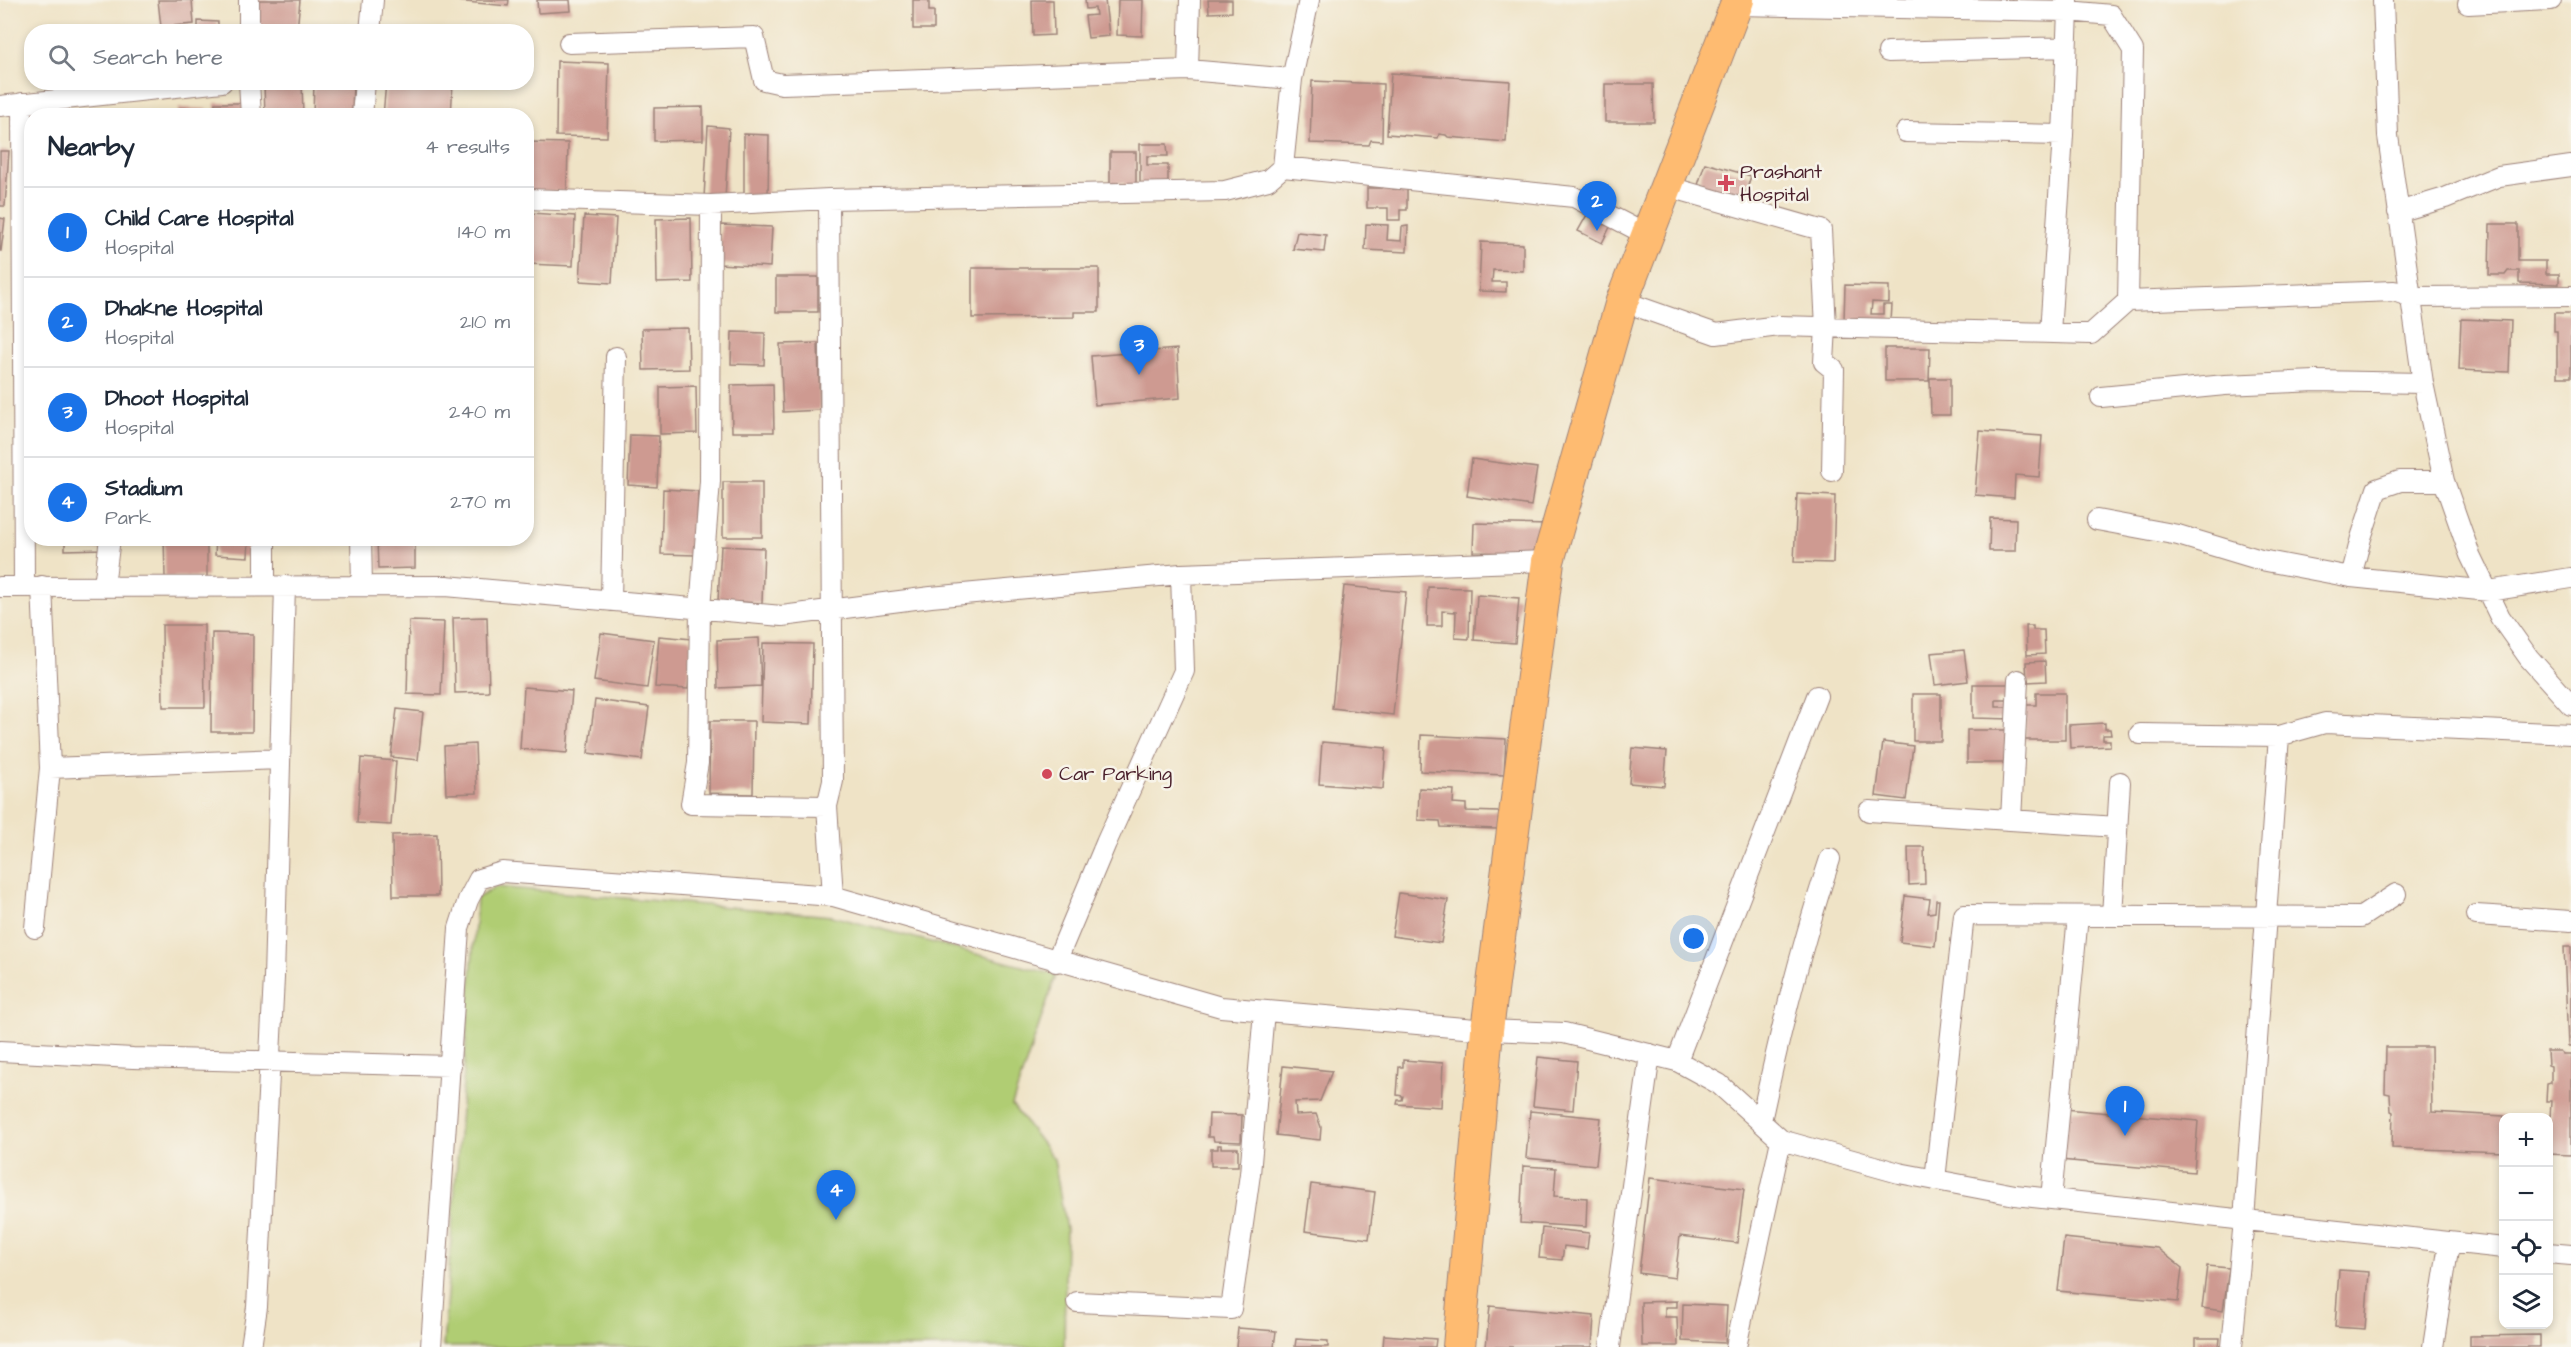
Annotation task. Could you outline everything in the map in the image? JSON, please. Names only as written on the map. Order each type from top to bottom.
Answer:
[{"type":"main road","points":[[1459,1347],[1487,1030],[1548,561],[1622,301],[1737,2]]},
{"type":"street","points":[[249,0],[249,24]]},
{"type":"street","points":[[371,24],[373,0]]},
{"type":"street","points":[[1188,70],[1190,0]]},
{"type":"street","points":[[534,199],[711,205],[829,199],[1225,191],[1268,180],[1282,167],[1292,79],[1309,0]]},
{"type":"street","points":[[2383,0],[2388,136],[2423,383],[2444,481],[2470,555],[2500,617],[2529,658],[2571,705]]},
{"type":"street","points":[[2468,4],[2551,0]]},
{"type":"street","points":[[1737,2],[2068,5],[2111,15],[2133,50],[2128,301]]},
{"type":"street","points":[[2050,333],[2063,135],[2068,5]]},
{"type":"street","points":[[569,43],[754,37],[764,80],[782,84],[1188,70],[1292,79]]},
{"type":"street","points":[[1888,52],[2067,47]]},
{"type":"street","points":[[0,106],[149,90]]},
{"type":"street","points":[[249,90],[251,108]]},
{"type":"street","points":[[363,108],[364,90]]},
{"type":"street","points":[[22,104],[24,140]]},
{"type":"street","points":[[1906,132],[2063,135]]},
{"type":"street","points":[[2398,212],[2445,198],[2499,176],[2571,166]]},
{"type":"street","points":[[1282,167],[1574,197],[1647,235]]},
{"type":"street","points":[[1666,186],[1821,230],[1826,327],[1824,362],[1834,370],[1832,471]]},
{"type":"street","points":[[829,199],[833,781],[827,806],[833,896]]},
{"type":"street","points":[[711,205],[710,481],[700,609],[698,763],[691,804],[827,806]]},
{"type":"street","points":[[1622,301],[1716,334],[1779,326],[2091,334],[2128,301],[2394,291],[2412,297],[2571,296]]},
{"type":"street","points":[[611,601],[616,357]]},
{"type":"street","points":[[2102,397],[2316,381],[2423,383]]},
{"type":"street","points":[[2352,577],[2376,489],[2400,481],[2444,481]]},
{"type":"street","points":[[2097,520],[2178,535],[2261,560],[2352,577],[2489,591],[2571,578]]},
{"type":"street","points":[[32,546],[33,586],[50,768],[35,928]]},
{"type":"street","points":[[104,586],[109,546]]},
{"type":"street","points":[[265,546],[265,586]]},
{"type":"street","points":[[361,546],[362,586]]},
{"type":"street","points":[[0,587],[446,586],[782,616],[931,597],[1180,574],[1548,561]]},
{"type":"street","points":[[1056,962],[1106,843],[1184,671],[1180,574]]},
{"type":"street","points":[[251,1347],[257,1307],[270,1059],[285,586]]},
{"type":"street","points":[[2011,820],[2018,680]]},
{"type":"street","points":[[1677,1061],[1817,696]]},
{"type":"street","points":[[2140,734],[2279,736],[2325,723],[2571,734]]},
{"type":"street","points":[[2232,1347],[2244,1220],[2279,736]]},
{"type":"street","points":[[50,768],[280,759]]},
{"type":"street","points":[[2112,916],[2120,782]]},
{"type":"street","points":[[1869,811],[2117,827]]},
{"type":"street","points":[[1761,1121],[1786,1004],[1830,859]]},
{"type":"street","points":[[431,1347],[459,928],[468,900],[479,879],[502,872],[833,896],[1056,962],[1221,1007],[1487,1030],[1564,1033],[1677,1061],[1719,1084],[1782,1140],[1899,1173],[2051,1199],[2499,1248]]},
{"type":"street","points":[[1935,1180],[1965,915],[2361,918],[2396,894]]},
{"type":"street","points":[[2476,915],[2571,921]]},
{"type":"street","points":[[2051,1199],[2078,916]]},
{"type":"street","points":[[1077,1302],[1231,1310],[1250,1174],[1264,1011]]},
{"type":"street","points":[[0,1051],[133,1058],[270,1059],[451,1066]]},
{"type":"street","points":[[1610,1347],[1650,1054]]},
{"type":"street","points":[[1736,1347],[1782,1140]]},
{"type":"street","points":[[2433,1347],[2449,1244]]},
{"type":"street","points":[[2553,1253],[2571,1255]]},
{"type":"green space","points":[[496,887],[832,916],[1056,975],[1012,1105],[1054,1159],[1066,1229],[1064,1347],[443,1347],[477,898]]},
{"type":"building","points":[[158,0],[192,0],[194,24],[161,24]]},
{"type":"building","points":[[257,0],[300,0],[298,24],[254,24]]},
{"type":"building","points":[[444,0],[509,0],[508,6]]},
{"type":"building","points":[[537,0],[570,0],[571,11],[538,13]]},
{"type":"building","points":[[913,0],[929,0],[929,11],[934,11],[934,29],[913,29]]},
{"type":"building","points":[[1032,0],[1053,0],[1054,35],[1033,36]]},
{"type":"building","points":[[1085,0],[1105,0],[1109,36],[1088,38],[1085,16],[1096,15],[1095,8],[1086,9]]},
{"type":"building","points":[[1118,0],[1143,0],[1142,36],[1117,35]]},
{"type":"building","points":[[1208,0],[1232,0],[1232,12],[1209,13]]},
{"type":"building","points":[[198,21],[218,22],[218,24],[198,24]]},
{"type":"building","points":[[557,61],[609,63],[607,137],[556,136]]},
{"type":"building","points":[[1391,73],[1510,81],[1506,142],[1448,137],[1439,134],[1438,138],[1387,134]]},
{"type":"building","points":[[1312,81],[1383,84],[1382,141],[1371,140],[1369,145],[1310,143]]},
{"type":"building","points":[[1605,84],[1653,84],[1654,122],[1605,122]]},
{"type":"building","points":[[264,90],[302,90],[303,108],[265,108]]},
{"type":"building","points":[[314,90],[353,90],[352,108],[313,108]]},
{"type":"building","points":[[385,90],[453,90],[451,108],[384,108]]},
{"type":"building","points":[[215,103],[244,103],[244,108],[215,108]]},
{"type":"building","points":[[703,107],[703,140],[654,141],[654,108]]},
{"type":"building","points":[[708,126],[729,128],[725,199],[704,198]]},
{"type":"building","points":[[744,134],[769,135],[768,198],[744,197]]},
{"type":"building","points":[[534,142],[568,143],[567,192],[534,191]]},
{"type":"building","points":[[1140,144],[1167,144],[1168,156],[1147,156],[1147,165],[1168,165],[1168,191],[1140,191]]},
{"type":"building","points":[[0,151],[9,151],[5,206],[0,206]]},
{"type":"building","points":[[1110,152],[1136,152],[1136,192],[1125,192],[1124,183],[1110,183]]},
{"type":"building","points":[[1705,163],[1751,176],[1744,198],[1698,185]]},
{"type":"building","points":[[1381,184],[1393,184],[1393,189],[1407,189],[1407,210],[1400,210],[1400,220],[1388,220],[1388,208],[1367,208],[1367,188],[1381,188]]},
{"type":"building","points":[[534,213],[575,216],[573,266],[534,264]]},
{"type":"building","points":[[1588,213],[1611,225],[1602,243],[1578,231]]},
{"type":"building","points":[[584,216],[616,218],[612,283],[580,281]]},
{"type":"building","points":[[0,218],[5,219],[1,251],[0,251]]},
{"type":"building","points":[[691,218],[692,282],[657,283],[656,219]]},
{"type":"building","points":[[1366,224],[1388,225],[1387,240],[1401,241],[1402,227],[1408,226],[1407,252],[1365,250]]},
{"type":"building","points":[[2490,224],[2518,224],[2518,261],[2546,261],[2546,274],[2559,274],[2559,284],[2519,283],[2519,271],[2508,271],[2505,275],[2489,275]]},
{"type":"building","points":[[721,225],[772,227],[770,267],[719,264]]},
{"type":"building","points":[[1297,232],[1326,235],[1324,252],[1293,249]]},
{"type":"building","points":[[1481,242],[1523,244],[1523,271],[1493,270],[1492,282],[1506,282],[1506,292],[1479,291]]},
{"type":"building","points":[[972,268],[1099,268],[1099,312],[1074,312],[1074,317],[972,318]]},
{"type":"building","points":[[776,277],[818,277],[818,312],[776,312]]},
{"type":"building","points":[[1845,285],[1889,286],[1889,303],[1872,302],[1871,314],[1883,314],[1883,305],[1892,305],[1891,322],[1844,321]]},
{"type":"building","points":[[2554,313],[2571,313],[2571,377],[2557,377],[2557,331],[2554,331]]},
{"type":"building","points":[[2461,319],[2511,321],[2509,372],[2459,370]]},
{"type":"building","points":[[688,328],[689,369],[643,370],[642,329]]},
{"type":"building","points":[[732,332],[765,333],[764,365],[731,364]]},
{"type":"building","points":[[818,343],[820,410],[783,412],[780,344]]},
{"type":"building","points":[[1885,348],[1930,348],[1929,381],[1885,381]]},
{"type":"building","points":[[1177,349],[1180,398],[1095,405],[1091,356]]},
{"type":"building","points":[[1930,378],[1950,378],[1950,415],[1931,415]]},
{"type":"building","points":[[773,384],[774,432],[732,432],[731,385]]},
{"type":"building","points":[[696,386],[697,433],[660,434],[660,387]]},
{"type":"building","points":[[1980,431],[2042,436],[2039,477],[2015,475],[2014,498],[1975,495]]},
{"type":"building","points":[[630,435],[659,436],[657,487],[628,485]]},
{"type":"building","points":[[1472,459],[1537,468],[1531,506],[1467,496]]},
{"type":"building","points":[[723,482],[762,482],[762,537],[723,537]]},
{"type":"building","points":[[663,489],[698,491],[696,555],[661,554]]},
{"type":"building","points":[[1797,494],[1835,496],[1833,563],[1794,562]]},
{"type":"building","points":[[1990,518],[2016,519],[2015,551],[1989,551]]},
{"type":"building","points":[[1474,523],[1550,525],[1549,554],[1473,552]]},
{"type":"building","points":[[65,546],[104,546],[104,549],[65,550]]},
{"type":"building","points":[[164,546],[207,546],[207,577],[165,577]]},
{"type":"building","points":[[216,546],[249,546],[248,557],[215,555]]},
{"type":"building","points":[[377,546],[415,546],[415,568],[378,569]]},
{"type":"building","points":[[721,546],[764,548],[762,603],[718,601]]},
{"type":"building","points":[[1344,586],[1406,592],[1393,715],[1332,708]]},
{"type":"building","points":[[1428,587],[1470,588],[1469,639],[1455,638],[1456,612],[1442,611],[1442,626],[1427,626]]},
{"type":"building","points":[[1477,595],[1519,598],[1515,643],[1474,640]]},
{"type":"building","points":[[487,617],[489,692],[455,693],[453,618]]},
{"type":"building","points":[[409,621],[444,622],[441,695],[407,694]]},
{"type":"building","points":[[162,625],[204,625],[205,707],[163,707]]},
{"type":"building","points":[[2026,626],[2033,626],[2033,630],[2044,630],[2045,654],[2027,655]]},
{"type":"building","points":[[212,633],[253,634],[252,732],[211,732]]},
{"type":"building","points":[[601,633],[654,640],[647,688],[594,681]]},
{"type":"building","points":[[659,636],[692,639],[688,689],[655,687]]},
{"type":"building","points":[[759,638],[761,686],[718,688],[717,640]]},
{"type":"building","points":[[763,643],[813,644],[811,724],[761,722]]},
{"type":"building","points":[[1964,650],[1968,681],[1935,685],[1931,653]]},
{"type":"building","points":[[2045,661],[2046,681],[2027,682],[2026,662]]},
{"type":"building","points":[[1973,684],[2015,684],[2014,700],[1996,700],[1996,707],[2013,707],[2013,719],[1973,718]]},
{"type":"building","points":[[524,687],[572,691],[567,753],[520,749]]},
{"type":"building","points":[[2036,693],[2065,693],[2065,740],[2025,740],[2025,705],[2036,705]]},
{"type":"building","points":[[1913,694],[1941,694],[1941,741],[1913,741]]},
{"type":"building","points":[[595,700],[649,707],[642,760],[588,753]]},
{"type":"building","points":[[397,709],[423,712],[418,760],[391,757]]},
{"type":"building","points":[[710,721],[754,721],[753,794],[709,793]]},
{"type":"building","points":[[2105,723],[2105,729],[2110,729],[2111,735],[2103,735],[2103,740],[2110,740],[2110,746],[2070,748],[2069,725]]},
{"type":"building","points":[[1967,730],[2010,730],[2010,763],[1967,763]]},
{"type":"building","points":[[1421,735],[1506,739],[1504,775],[1420,771]]},
{"type":"building","points":[[1322,742],[1386,748],[1383,789],[1319,784]]},
{"type":"building","points":[[1883,742],[1913,746],[1906,800],[1876,796]]},
{"type":"building","points":[[475,744],[477,793],[446,794],[444,746]]},
{"type":"building","points":[[1632,748],[1667,751],[1664,786],[1629,783]]},
{"type":"building","points":[[361,758],[396,761],[391,825],[357,823]]},
{"type":"building","points":[[1419,788],[1454,790],[1453,803],[1466,804],[1466,811],[1499,812],[1498,829],[1441,827],[1440,821],[1418,820]]},
{"type":"building","points":[[437,834],[438,896],[393,896],[392,835]]},
{"type":"building","points":[[1908,847],[1924,847],[1925,884],[1909,885]]},
{"type":"building","points":[[1399,893],[1448,900],[1441,943],[1392,936]]},
{"type":"building","points":[[1905,896],[1930,899],[1928,913],[1935,912],[1936,900],[1939,900],[1935,946],[1900,942]]},
{"type":"building","points":[[2564,947],[2571,947],[2571,1046],[2568,1046]]},
{"type":"building","points":[[2386,1047],[2431,1047],[2432,1112],[2499,1116],[2499,1152],[2392,1148],[2393,1112],[2391,1111],[2390,1094],[2385,1093]]},
{"type":"building","points":[[2547,1051],[2571,1054],[2571,1155],[2553,1154],[2553,1113],[2550,1113],[2551,1101],[2546,1101],[2547,1084],[2551,1083],[2551,1066],[2548,1065]]},
{"type":"building","points":[[1538,1057],[1577,1061],[1573,1110],[1533,1106]]},
{"type":"building","points":[[1403,1060],[1443,1063],[1441,1107],[1397,1104],[1403,1096],[1397,1095],[1399,1067],[1403,1067]]},
{"type":"building","points":[[1283,1066],[1332,1071],[1320,1101],[1295,1102],[1296,1115],[1316,1114],[1321,1127],[1320,1140],[1276,1135]]},
{"type":"building","points":[[2065,1109],[2198,1121],[2194,1172],[2060,1160]]},
{"type":"building","points":[[1530,1111],[1601,1118],[1596,1165],[1526,1158]]},
{"type":"building","points":[[1209,1114],[1242,1115],[1241,1142],[1214,1141],[1213,1137],[1208,1137]]},
{"type":"building","points":[[1218,1145],[1221,1145],[1221,1148],[1238,1148],[1238,1166],[1211,1166],[1211,1149],[1218,1149]]},
{"type":"building","points":[[1523,1166],[1556,1168],[1554,1196],[1587,1198],[1586,1227],[1520,1223]]},
{"type":"building","points":[[1650,1178],[1744,1189],[1737,1243],[1680,1236],[1675,1278],[1639,1273]]},
{"type":"building","points":[[1311,1184],[1375,1192],[1369,1239],[1305,1231]]},
{"type":"building","points":[[1542,1228],[1589,1233],[1587,1249],[1564,1246],[1562,1260],[1539,1258]]},
{"type":"building","points":[[2064,1238],[2157,1248],[2182,1268],[2178,1302],[2058,1291]]},
{"type":"building","points":[[2207,1266],[2229,1268],[2223,1311],[2202,1308]]},
{"type":"building","points":[[2339,1270],[2369,1272],[2365,1329],[2335,1327]]},
{"type":"building","points":[[1677,1301],[1677,1307],[1665,1307],[1665,1317],[1677,1317],[1678,1346],[1642,1346],[1641,1302]]},
{"type":"building","points":[[1683,1304],[1727,1306],[1725,1343],[1682,1341]]},
{"type":"building","points":[[1490,1306],[1594,1316],[1592,1347],[1486,1347]]},
{"type":"building","points":[[1238,1328],[1276,1331],[1274,1347],[1236,1347]]},
{"type":"building","points":[[1384,1335],[1436,1339],[1435,1347],[1383,1347]]},
{"type":"building","points":[[2540,1335],[2540,1347],[2470,1347],[2470,1336]]},
{"type":"building","points":[[2196,1338],[2220,1338],[2219,1347],[2196,1347]]},
{"type":"building","points":[[1296,1339],[1328,1341],[1328,1347],[1295,1347]]},
{"type":"place","name":"Prashant Hospital","points":[[1726,183]]},
{"type":"place","name":"Dhakne Hospital","points":[[1597,231]]},
{"type":"place","name":"Dhoot Hospital","points":[[1139,375]]},
{"type":"place","name":"Car Parking","points":[[1047,774]]},
{"type":"place","name":"Child Care Hospital","points":[[2125,1136]]},
{"type":"place","name":"Stadium","points":[[836,1220]]}]
